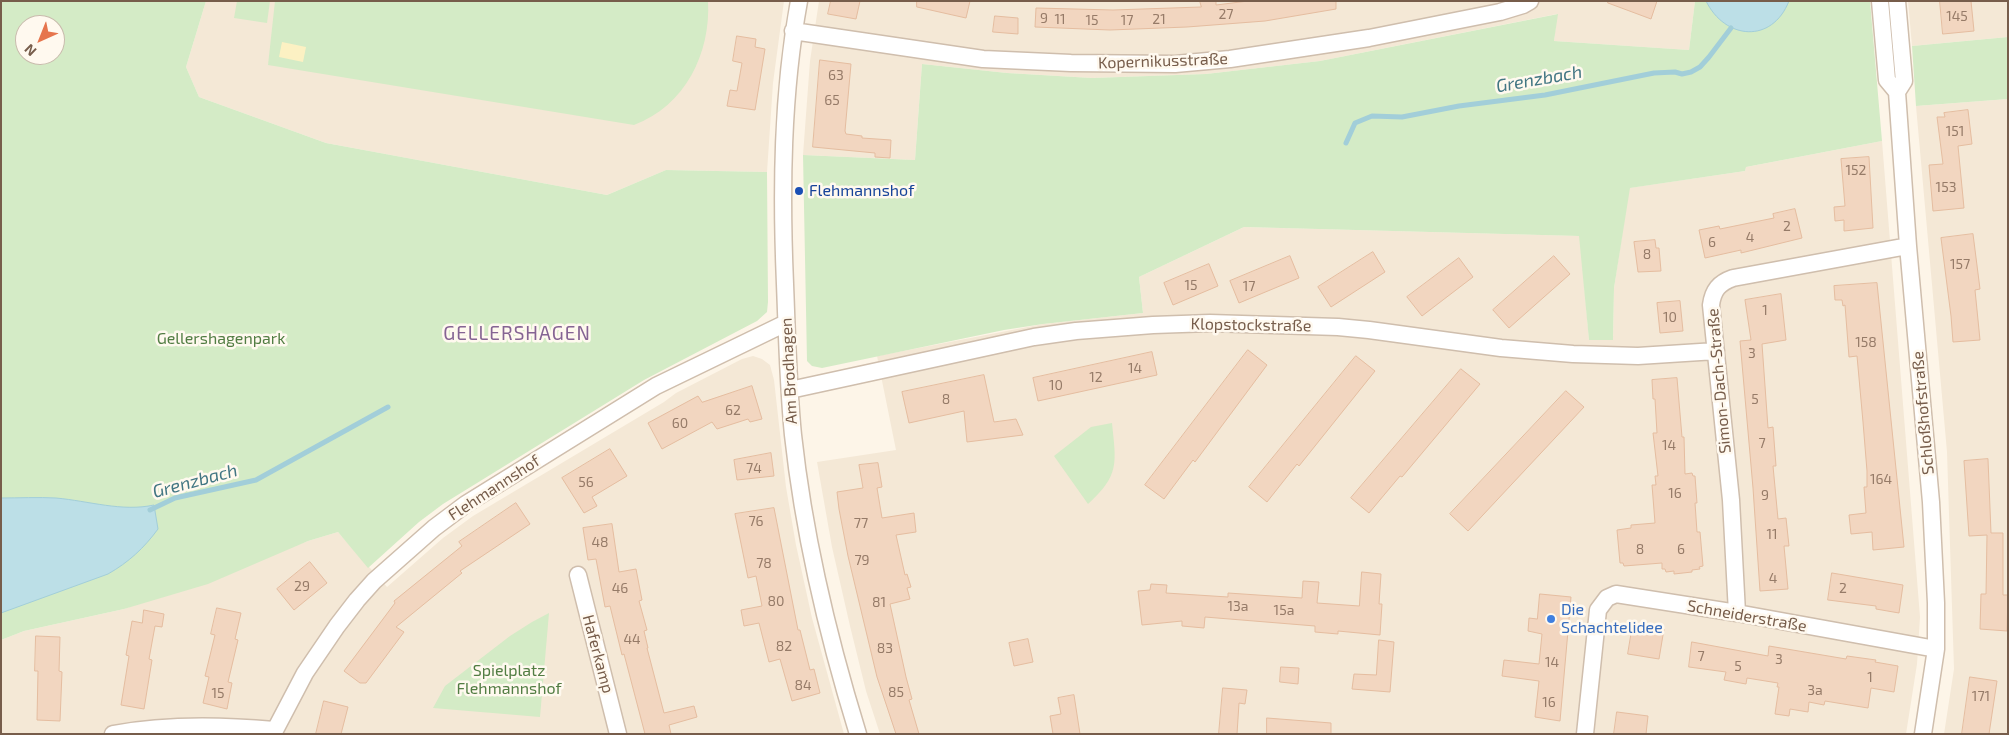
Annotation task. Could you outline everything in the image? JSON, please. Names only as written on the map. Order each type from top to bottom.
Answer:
[{"type":"street","name":"Am Brodhagen","points":[[799,1],[788,81],[783,181],[786,323],[793,435],[809,540],[839,668],[858,734]]},
{"type":"street","name":"Kopernikusstraße","points":[[794,31],[983,58],[1071,64],[1175,64],[1369,38],[1500,12],[1530,1]]},
{"type":"street","name":"Schloßhofstraße","points":[[1880,1],[1887,80],[1897,92],[1908,246],[1931,502],[1936,603],[1936,649],[1923,734]]},
{"type":"street","name":"Schloßhofstraße","points":[[1896,1],[1904,81],[1897,92]]},
{"type":"street","name":"Simon-Dach-Straße","points":[[1737,613],[1730,500],[1711,305],[1712,295],[1723,281],[1743,276],[1908,246]]},
{"type":"street","name":"Flehmannshof","points":[[274,732],[305,673],[357,600],[374,581],[434,528],[466,504],[528,464],[656,386],[786,323]]},
{"type":"street","name":"Klopstockstraße","points":[[790,390],[1034,338],[1076,331],[1153,325],[1210,324],[1338,327],[1501,348],[1573,354],[1638,356],[1716,352]]},
{"type":"street","name":"Haferkamp","points":[[578,575],[618,734]]},
{"type":"street","name":"Schneiderstraße","points":[[1585,734],[1598,610],[1607,598],[1616,594],[1737,613],[1936,649]]},
{"type":"street","points":[[113,734],[152,729],[208,726],[274,732]]},
{"type":"shaded area","points":[[206,1],[784,1],[773,83],[767,172],[666,170],[607,195],[326,143],[199,97],[186,67]]},
{"type":"shaded area","points":[[819,1],[1695,1],[1689,50],[1554,41],[1557,14],[1320,61],[1206,74],[1092,78],[1007,73],[922,64],[915,160],[803,155],[810,61]]},
{"type":"shaded area","points":[[1908,1],[2008,1],[2008,37],[1912,46]]},
{"type":"shaded area","points":[[2008,99],[2008,734],[1944,734],[1954,669],[1947,452],[1916,106]]},
{"type":"shaded area","points":[[1882,141],[1920,617],[1917,664],[1906,734],[880,734],[866,691],[850,626],[832,547],[817,462],[896,450],[877,356],[1043,324],[1143,313],[1139,277],[1244,227],[1580,236],[1589,340],[1613,340],[1614,288],[1629,188],[1745,171],[1746,167]]},
{"type":"shaded area","points":[[753,356],[762,359],[770,365],[774,380],[786,487],[796,545],[812,618],[844,734],[1,734],[1,640],[24,631],[124,609],[308,541],[338,532],[387,587],[443,538],[473,516],[676,393],[742,359]]},
{"type":"green space","name":"Gellershagenpark","points":[[1,1],[206,1],[186,67],[199,97],[326,143],[607,195],[666,170],[767,172],[767,312],[757,321],[644,380],[443,504],[419,522],[368,568],[338,532],[308,541],[208,584],[124,609],[24,631],[1,640]]},
{"type":"green space","points":[[237,1],[270,1],[267,23],[234,18]]},
{"type":"green space","points":[[275,1],[708,1],[708,20],[705,40],[699,58],[681,91],[668,105],[634,125],[268,65]]},
{"type":"green space","points":[[1695,1],[1870,1],[1882,141],[1746,167],[1745,171],[1630,188],[1614,288],[1613,340],[1589,340],[1579,236],[1244,227],[1139,277],[1143,313],[1004,330],[822,368],[812,366],[807,361],[803,155],[915,160],[922,64],[1007,73],[1092,78],[1206,74],[1320,61],[1558,14],[1554,41],[1689,50]]},
{"type":"green space","points":[[2008,37],[2008,99],[1916,106],[1912,46]]},
{"type":"green space","points":[[1112,423],[1114,468],[1106,485],[1088,504],[1054,456],[1091,427]]},
{"type":"green space","name":"Spielplatz Flehmannshof","points":[[549,613],[540,717],[433,708],[445,686],[510,636]]},
{"type":"sand","points":[[282,42],[306,47],[303,62],[279,57]]},
{"type":"water","points":[[1706,1],[1789,1],[1781,15],[1772,25],[1748,32],[1736,29],[1725,23],[1714,14]]},
{"type":"water","points":[[1,498],[56,498],[118,507],[154,505],[158,529],[136,554],[108,574],[1,613]]},
{"type":"building","points":[[831,1],[860,1],[856,19],[828,14]]},
{"type":"building","points":[[917,1],[970,1],[966,18],[917,7]]},
{"type":"building","points":[[1200,1],[1216,1],[1216,5],[1248,1],[1336,1],[1336,9],[1265,21],[1187,27],[1110,30],[1035,27],[1036,8],[1113,10],[1201,7]]},
{"type":"building","points":[[1608,1],[1657,1],[1651,19],[1608,3]]},
{"type":"building","points":[[1940,1],[1971,1],[1974,31],[1943,34]]},
{"type":"building","points":[[995,16],[1018,18],[1018,34],[993,32]]},
{"type":"building","points":[[737,36],[756,39],[755,47],[765,49],[755,110],[727,106],[730,90],[737,91],[742,63],[733,61]]},
{"type":"building","points":[[820,60],[851,64],[846,134],[862,136],[862,138],[891,140],[890,158],[875,157],[875,153],[813,147]]},
{"type":"building","points":[[1968,110],[1972,144],[1958,146],[1964,208],[1933,211],[1929,165],[1943,164],[1937,117],[1945,117],[1944,113]]},
{"type":"building","points":[[1869,157],[1873,228],[1844,231],[1844,220],[1835,221],[1834,207],[1845,206],[1841,159]]},
{"type":"building","points":[[1795,209],[1802,238],[1741,253],[1741,250],[1705,258],[1699,230],[1719,226],[1720,229],[1774,218],[1773,214]]},
{"type":"building","points":[[1973,234],[1980,289],[1975,290],[1980,340],[1953,342],[1941,238]]},
{"type":"building","points":[[1655,240],[1656,248],[1659,248],[1661,271],[1638,272],[1634,242]]},
{"type":"building","points":[[1373,252],[1385,272],[1331,307],[1318,287]]},
{"type":"building","points":[[1290,256],[1299,278],[1239,303],[1230,281]]},
{"type":"building","points":[[1554,256],[1570,274],[1509,328],[1493,310]]},
{"type":"building","points":[[1459,258],[1473,277],[1422,316],[1407,297]]},
{"type":"building","points":[[1209,264],[1218,286],[1173,305],[1164,283]]},
{"type":"building","points":[[1877,283],[1904,547],[1873,550],[1872,532],[1851,534],[1849,515],[1866,513],[1864,487],[1867,487],[1867,471],[1857,356],[1849,357],[1845,305],[1843,306],[1842,300],[1835,300],[1834,286]]},
{"type":"building","points":[[1781,294],[1786,340],[1762,344],[1768,428],[1773,427],[1776,466],[1773,466],[1778,519],[1786,518],[1789,546],[1784,546],[1788,589],[1760,591],[1740,341],[1751,340],[1745,300]]},
{"type":"building","points":[[1680,301],[1683,331],[1660,333],[1657,303]]},
{"type":"building","points":[[1248,350],[1267,365],[1195,462],[1193,460],[1164,499],[1145,485]]},
{"type":"building","points":[[1152,352],[1157,375],[1038,401],[1033,378]]},
{"type":"building","points":[[1356,356],[1375,371],[1299,466],[1297,464],[1267,502],[1249,487]]},
{"type":"building","points":[[1461,369],[1480,384],[1402,477],[1400,476],[1369,513],[1351,498]]},
{"type":"building","points":[[984,375],[994,422],[1016,419],[1023,435],[967,442],[964,411],[909,423],[902,392]]},
{"type":"building","points":[[1677,378],[1682,437],[1684,437],[1685,474],[1692,473],[1695,476],[1697,532],[1700,532],[1703,566],[1699,567],[1700,569],[1692,570],[1692,572],[1674,574],[1674,571],[1666,572],[1665,569],[1662,569],[1662,563],[1624,566],[1623,563],[1620,563],[1617,530],[1631,528],[1631,525],[1655,523],[1652,485],[1656,485],[1655,476],[1658,476],[1653,433],[1657,433],[1652,380]]},
{"type":"building","points":[[752,386],[762,419],[750,422],[748,419],[717,429],[712,422],[662,449],[648,423],[698,396],[702,402]]},
{"type":"building","points":[[1566,391],[1584,407],[1468,531],[1450,514]]},
{"type":"building","points":[[610,449],[627,476],[592,497],[597,506],[584,513],[562,478]]},
{"type":"building","points":[[771,453],[774,476],[737,480],[734,460]]},
{"type":"building","points":[[1988,459],[1991,533],[2003,533],[2003,595],[2008,595],[2007,631],[1980,629],[1981,594],[1986,594],[1987,535],[1969,536],[1964,461]]},
{"type":"building","points":[[878,463],[882,487],[877,488],[882,518],[914,513],[916,532],[896,535],[905,575],[907,574],[911,587],[907,588],[910,599],[890,604],[912,699],[909,700],[919,734],[896,734],[877,677],[848,556],[839,509],[837,492],[863,488],[859,465]]},
{"type":"building","points":[[516,503],[530,524],[460,571],[462,573],[396,627],[404,632],[366,683],[360,683],[344,671],[395,603],[394,601],[462,546],[459,542]]},
{"type":"building","points":[[774,508],[798,630],[800,630],[810,670],[814,669],[820,693],[792,701],[780,659],[769,662],[759,623],[744,626],[741,610],[762,606],[756,576],[748,578],[735,514]]},
{"type":"building","points":[[612,524],[619,572],[636,569],[642,600],[639,601],[647,630],[644,631],[647,648],[664,713],[694,706],[697,717],[669,725],[671,734],[645,734],[610,606],[605,607],[596,559],[588,560],[583,528]]},
{"type":"building","points":[[310,562],[327,583],[294,610],[277,589]]},
{"type":"building","points":[[1362,572],[1381,574],[1379,604],[1382,604],[1380,635],[1338,631],[1338,634],[1315,632],[1315,626],[1205,617],[1204,628],[1182,626],[1182,621],[1142,625],[1138,591],[1150,590],[1151,584],[1167,585],[1166,593],[1228,597],[1228,593],[1302,598],[1303,581],[1319,582],[1317,603],[1359,606]]},
{"type":"building","points":[[1832,573],[1903,585],[1899,613],[1876,609],[1876,606],[1828,600]]},
{"type":"building","points":[[1540,594],[1571,597],[1560,721],[1535,717],[1539,681],[1502,676],[1504,660],[1539,664],[1542,634],[1528,631],[1529,618],[1537,619]]},
{"type":"building","points":[[217,608],[241,613],[235,639],[238,640],[228,682],[232,683],[227,709],[203,703],[209,677],[205,676],[215,635],[211,634]]},
{"type":"building","points":[[144,610],[164,614],[162,627],[155,626],[149,659],[152,660],[144,709],[121,705],[129,656],[126,655],[132,621],[142,623]]},
{"type":"building","points":[[1633,624],[1664,629],[1659,659],[1628,654]]},
{"type":"building","points":[[36,636],[60,637],[59,671],[62,672],[60,721],[37,720],[38,671],[35,671]]},
{"type":"building","points":[[1028,639],[1033,662],[1014,666],[1009,643]]},
{"type":"building","points":[[1379,640],[1394,642],[1390,692],[1352,689],[1354,674],[1376,675]]},
{"type":"building","points":[[1692,642],[1768,656],[1769,646],[1846,659],[1847,656],[1876,660],[1875,662],[1898,666],[1894,692],[1871,688],[1868,708],[1825,701],[1824,705],[1809,702],[1808,712],[1790,709],[1789,716],[1775,714],[1778,683],[1747,678],[1746,684],[1724,680],[1726,672],[1689,667]]},
{"type":"building","points":[[1281,667],[1299,668],[1298,684],[1280,682]]},
{"type":"building","points":[[1970,677],[1997,681],[1989,734],[1962,734]]},
{"type":"building","points":[[1223,688],[1247,690],[1245,704],[1239,703],[1237,734],[1219,734]]},
{"type":"building","points":[[1074,695],[1080,734],[1053,734],[1050,716],[1061,714],[1058,698]]},
{"type":"building","points":[[324,701],[348,707],[341,734],[316,734]]},
{"type":"building","points":[[1617,712],[1648,716],[1646,734],[1614,734]]},
{"type":"building","points":[[1267,718],[1331,723],[1331,734],[1267,734]]},
{"type":"waterway","name":"Grenzbach","points":[[1346,143],[1355,123],[1372,116],[1402,117],[1459,106],[1545,95],[1654,73],[1675,72],[1682,74],[1691,72],[1700,67],[1731,28]]},
{"type":"waterway","name":"Grenzbach","points":[[150,510],[175,498],[256,480],[388,407]]},
{"type":"place","name":"Flehmannshof","points":[[799,191]]},
{"type":"place","name":"Die Schachtelidee","points":[[1551,619]]},
{"type":"district","name":"GELLERSHAGEN","points":[[517,334]]}]
